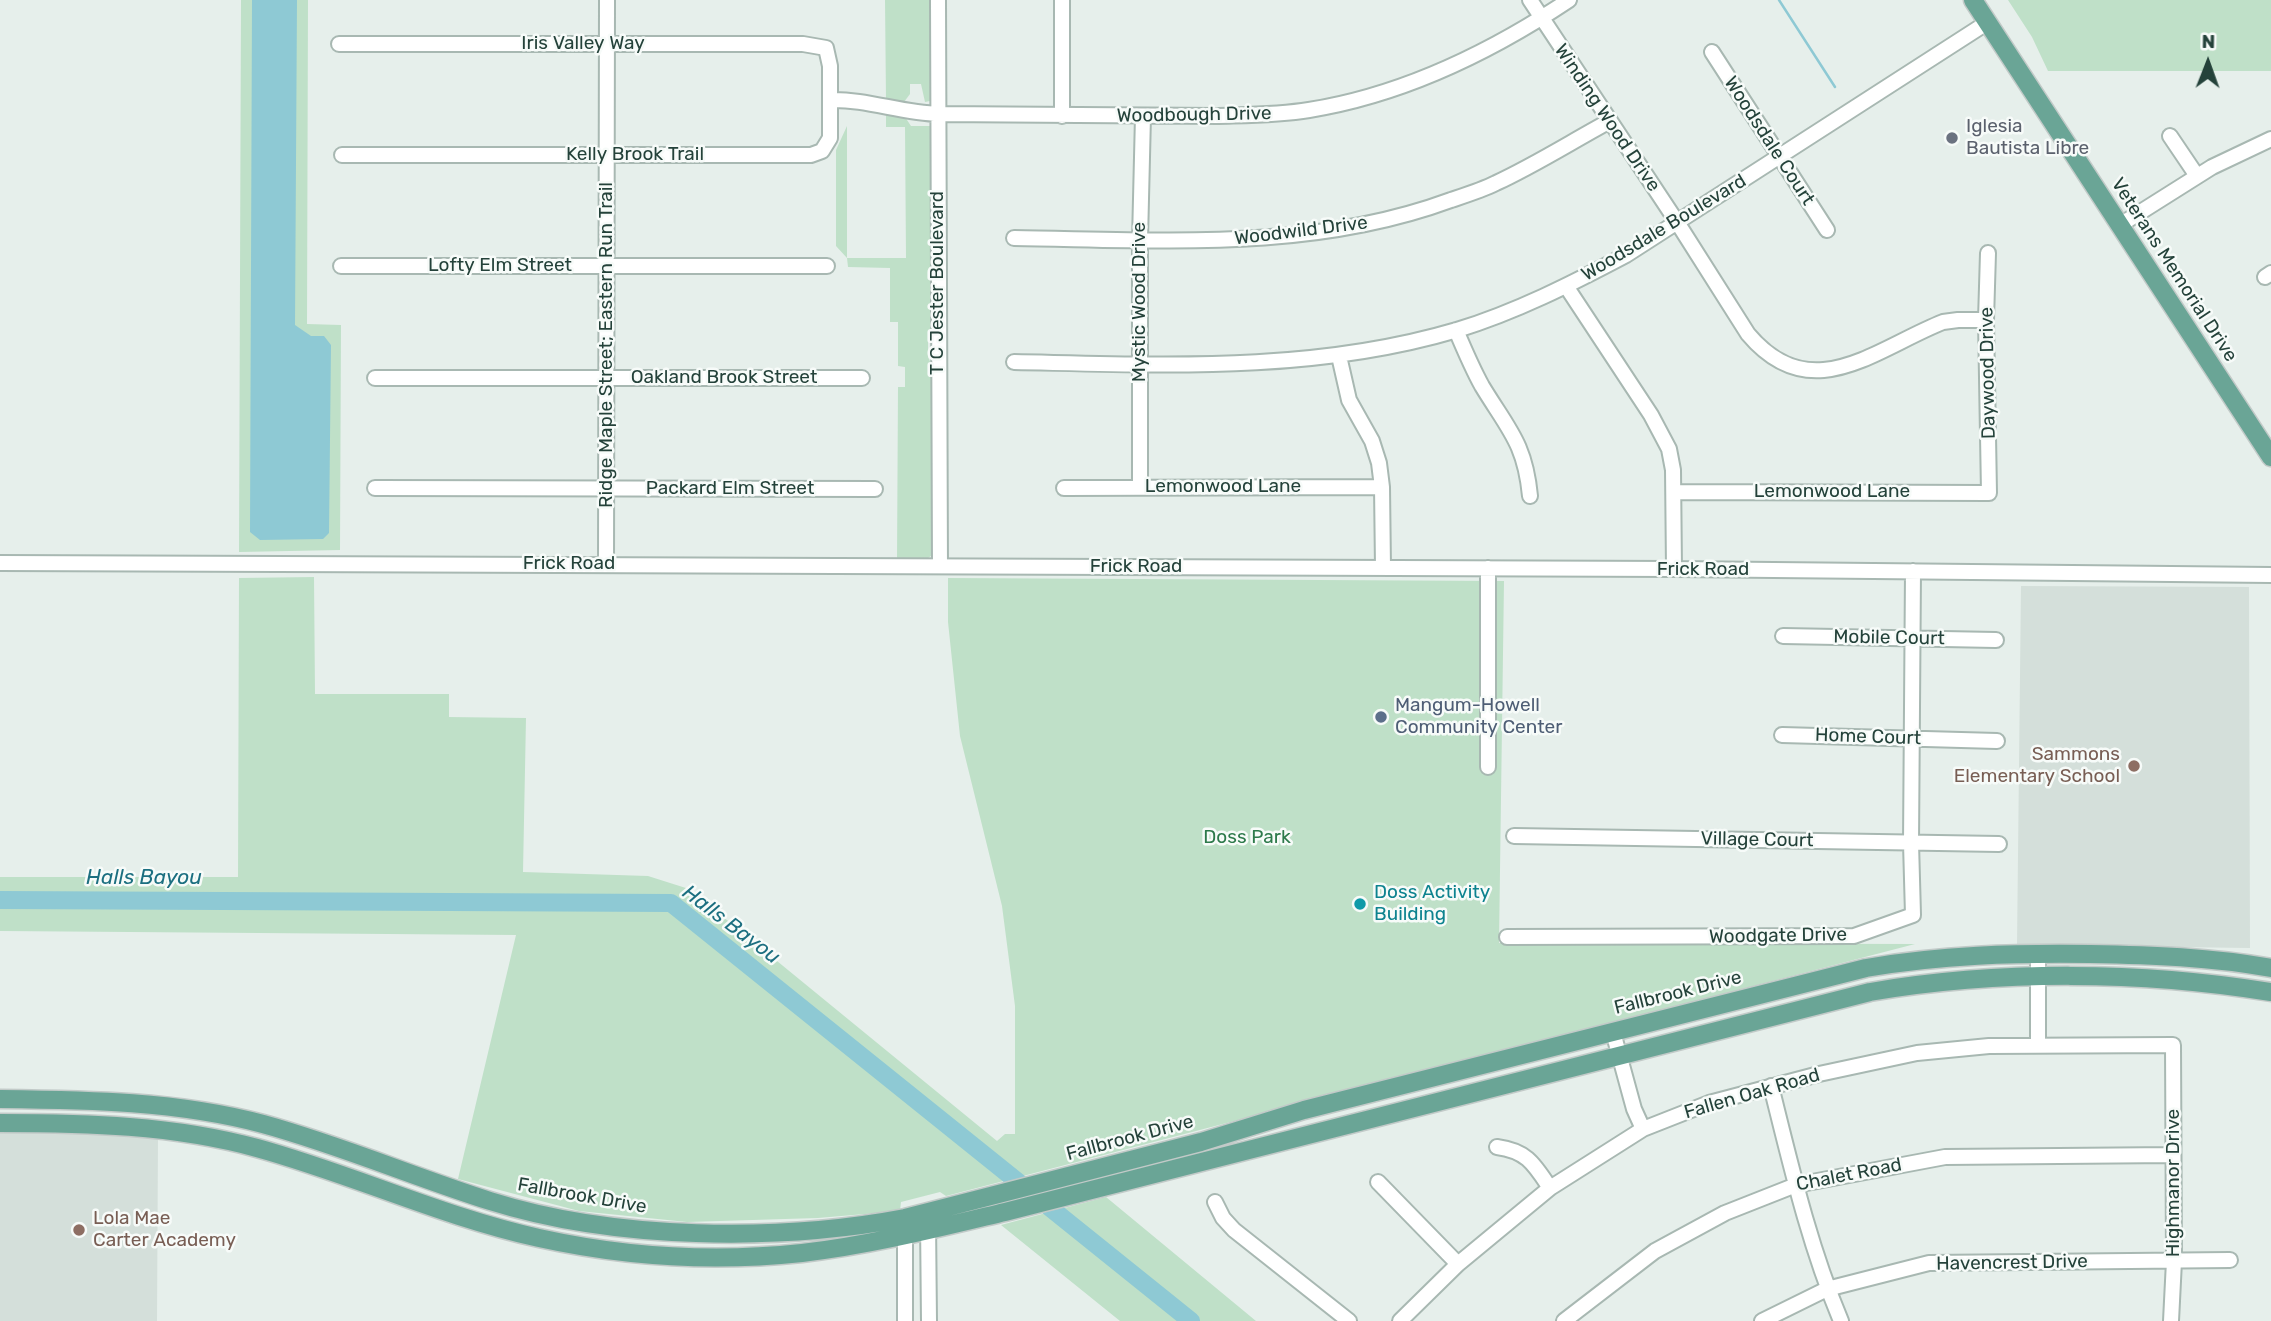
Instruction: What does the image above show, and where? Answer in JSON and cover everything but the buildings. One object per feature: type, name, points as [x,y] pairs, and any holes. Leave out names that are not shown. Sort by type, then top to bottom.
[{"type":"main road","name":"Veterans Memorial Drive","points":[[1973,0],[2271,457]]},
{"type":"main road","name":"Fallbrook Drive","points":[[929,1221],[995,1195],[1201,1142],[1304,1111],[1866,968],[1951,956],[2038,953],[2188,957],[2271,968]]},
{"type":"main road","name":"Fallbrook Drive","points":[[0,1123],[137,1127],[205,1136],[255,1147],[322,1168],[484,1225],[541,1238],[601,1249],[671,1255],[751,1256],[829,1249],[929,1221],[1004,1212],[1828,1002],[1903,987],[1965,980],[2038,977],[2186,981],[2271,992]]},
{"type":"main road","points":[[1822,979],[1828,1002]]},
{"type":"main road","points":[[1403,1085],[1409,1109]]},
{"type":"main road","name":"Fallbrook Drive","points":[[0,1099],[141,1103],[263,1124],[491,1201],[545,1215],[604,1225],[673,1231],[750,1232],[905,1227]]},
{"type":"main road","points":[[137,1127],[141,1103]]},
{"type":"main road","points":[[1201,1142],[1206,1161]]},
{"type":"street","name":"Ridge Maple Street; Eastern Run Trail","points":[[606,565],[607,0]]},
{"type":"street","name":"T C Jester Boulevard","points":[[938,0],[940,566]]},
{"type":"street","points":[[1062,0],[1062,116]]},
{"type":"street","name":"Winding Wood Drive","points":[[1530,0],[1748,334],[1760,349],[1773,359],[1791,367],[1829,369],[1849,366],[1943,322],[1986,320]]},
{"type":"street","name":"Woodbough Drive","points":[[830,100],[866,101],[916,113],[939,114],[1262,115],[1310,110],[1430,76],[1466,60],[1569,0]]},
{"type":"street","name":"Woodsdale Boulevard","points":[[1014,362],[1249,364],[1339,356],[1456,330],[1506,313],[1626,255],[1988,22]]},
{"type":"street","name":"Iris Valley Way","points":[[339,44],[803,44],[826,48]]},
{"type":"street","name":"Kelly Brook Trail","points":[[342,155],[811,155],[822,151],[830,138],[830,66],[826,48]]},
{"type":"street","name":"Woodsdale Court","points":[[1712,52],[1827,230]]},
{"type":"street","name":"Mystic Wood Drive","points":[[1140,488],[1143,116]]},
{"type":"street","name":"Woodwild Drive","points":[[1014,238],[1215,241],[1353,228],[1428,209],[1495,184],[1608,122]]},
{"type":"street","points":[[2170,136],[2197,176]]},
{"type":"street","points":[[2120,225],[2232,155],[2271,139]]},
{"type":"street","name":"Daywood Drive","points":[[1988,253],[1986,320],[1989,493]]},
{"type":"street","name":"Lofty Elm Street","points":[[341,266],[827,266]]},
{"type":"street","points":[[1566,286],[1661,431],[1669,449],[1674,470],[1674,569]]},
{"type":"street","points":[[1456,330],[1482,385],[1521,450],[1527,469],[1530,496]]},
{"type":"street","points":[[1339,356],[1349,400],[1372,441],[1380,463],[1382,568]]},
{"type":"street","name":"Oakland Brook Street","points":[[375,378],[862,378]]},
{"type":"street","name":"Lemonwood Lane","points":[[1064,488],[1382,487]]},
{"type":"street","name":"Packard Elm Street","points":[[375,488],[875,489]]},
{"type":"street","name":"Lemonwood Lane","points":[[1674,492],[1989,493]]},
{"type":"street","name":"Frick Road","points":[[0,563],[1488,568],[2271,575]]},
{"type":"street","points":[[1488,568],[1488,767]]},
{"type":"street","name":"Woodgate Drive","points":[[1507,937],[1854,936],[1913,915],[1913,571]]},
{"type":"street","name":"Mobile Court","points":[[1783,636],[1996,640]]},
{"type":"street","name":"Home Court","points":[[1782,735],[1997,741]]},
{"type":"street","name":"Village Court","points":[[1514,836],[1999,844]]},
{"type":"street","points":[[2038,953],[2038,1045]]},
{"type":"street","points":[[1613,1032],[1634,1109],[1643,1129]]},
{"type":"street","name":"Fallen Oak Road","points":[[1400,1321],[1458,1264],[1550,1188],[1643,1129],[1709,1103],[1875,1061],[1917,1054],[1989,1046],[2173,1045]]},
{"type":"street","name":"Highmanor Drive","points":[[2171,1321],[2174,1261],[2173,1045]]},
{"type":"street","points":[[1771,1086],[1809,1236],[1841,1321]]},
{"type":"street","points":[[1497,1147],[1518,1152],[1528,1158],[1550,1188]]},
{"type":"street","name":"Chalet Road","points":[[1564,1321],[1655,1251],[1725,1213],[1796,1185],[1945,1157],[2173,1155]]},
{"type":"street","points":[[1378,1182],[1458,1264]]},
{"type":"street","points":[[1216,1202],[1223,1218],[1234,1230],[1349,1321]]},
{"type":"street","points":[[929,1221],[929,1321]]},
{"type":"street","points":[[905,1227],[905,1321]]},
{"type":"street","name":"Havencrest Drive","points":[[1762,1321],[1827,1289],[1929,1263],[2230,1261]]},
{"type":"shaded area","name":"Sammons Elementary School","points":[[2021,586],[2249,587],[2250,948],[2017,945]]},
{"type":"shaded area","name":"Lola Mae Carter Academy","points":[[0,1133],[74,1133],[158,1138],[157,1321],[0,1321]]},
{"type":"green space","points":[[241,0],[308,0],[307,324],[341,325],[340,550],[239,552]]},
{"type":"green space","points":[[885,0],[933,0],[934,87],[930,101],[925,102],[921,84],[910,84],[910,94],[904,102],[886,100]]},
{"type":"green space","points":[[2008,0],[2271,0],[2271,71],[2048,71],[2032,37]]},
{"type":"green space","points":[[886,112],[905,117],[911,126],[930,126],[934,138],[935,319],[931,337],[928,338],[928,357],[935,373],[935,551],[924,560],[897,561],[898,387],[905,387],[905,367],[898,366],[898,322],[890,322],[890,268],[848,267],[847,258],[906,258],[905,127],[886,127]]},
{"type":"green space","points":[[847,126],[847,258],[836,246],[836,150]]},
{"type":"green space","name":"Doss Park","points":[[314,577],[315,694],[449,694],[449,717],[526,718],[523,872],[648,876],[689,889],[997,1141],[1005,1134],[1015,1134],[1015,1006],[1002,906],[960,736],[948,622],[948,578],[1504,581],[1499,943],[1915,944],[946,1196],[940,1192],[901,1202],[900,1211],[818,1218],[687,1222],[579,1211],[458,1179],[516,935],[0,931],[0,877],[238,877],[239,578]]},
{"type":"green space","points":[[1106,1197],[1256,1321],[1120,1321],[1001,1225]]},
{"type":"water","points":[[252,0],[297,0],[295,325],[311,336],[324,336],[331,345],[329,533],[323,539],[260,540],[250,532]]},
{"type":"waterway","points":[[1779,0],[1835,87]]},
{"type":"waterway","name":"Halls Bayou","points":[[0,900],[671,903],[1191,1321]]},
{"type":"place","name":"Iglesia Bautista Libre","points":[[1952,138]]},
{"type":"place","name":"Mangum-Howell Community Center","points":[[1381,717]]},
{"type":"place","name":"Sammons Elementary School","points":[[2134,766]]},
{"type":"place","name":"Doss Activity Building","points":[[1360,904]]},
{"type":"place","name":"Lola Mae Carter Academy","points":[[79,1230]]}]
